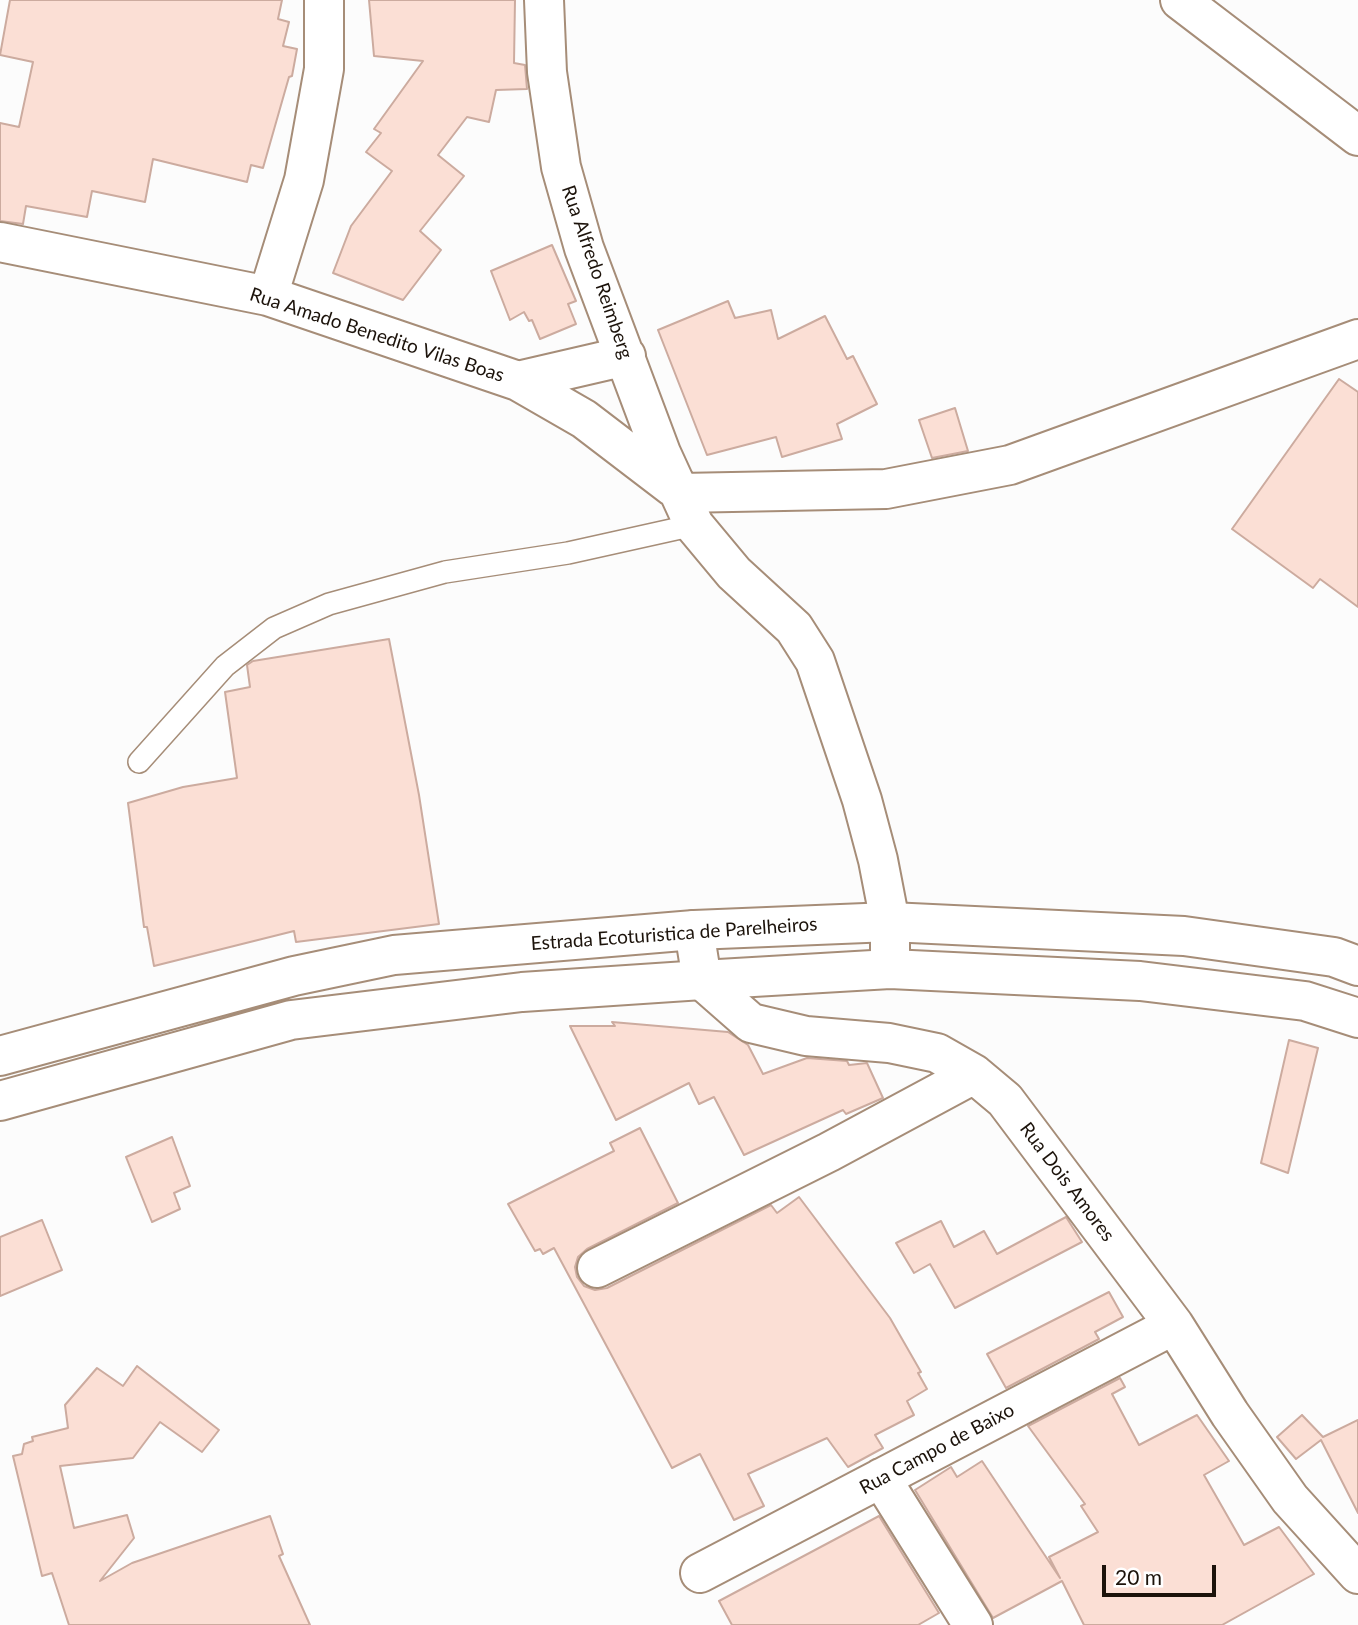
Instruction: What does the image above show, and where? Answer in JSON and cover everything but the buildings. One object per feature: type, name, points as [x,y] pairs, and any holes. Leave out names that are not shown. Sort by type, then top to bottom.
[{"type":"street","points":[[268,296],[304,180],[324,69],[324,0]]},
{"type":"street","name":"Rua Alfredo Reimberg","points":[[544,0],[547,72],[561,167],[584,247],[661,453],[687,509]]},
{"type":"street","points":[[1180,0],[1358,136]]},
{"type":"street","name":"Rua Amado Benedito Vilas Boas","points":[[0,242],[268,296],[518,381],[584,419],[687,509]]},
{"type":"street","points":[[687,509],[886,489],[1010,465],[1358,339]]},
{"type":"street","points":[[518,381],[626,356]]},
{"type":"street","points":[[687,509],[734,573],[794,628],[815,661],[862,800],[890,922],[890,969]]},
{"type":"street","name":"Estrada Ecoturistica de Parelheiros","points":[[0,1056],[294,976],[394,955],[694,930],[890,922],[1184,936],[1334,957],[1358,966]]},
{"type":"street","points":[[694,930],[702,980]]},
{"type":"street","points":[[0,1101],[291,1020],[522,992],[702,980],[890,969],[1140,981],[1305,1001],[1358,1018]]},
{"type":"street","name":"Rua Dois Amores","points":[[702,980],[751,1023],[806,1036],[889,1043],[927,1051],[974,1074],[1005,1100],[1174,1325],[1230,1413],[1290,1499],[1358,1574]]},
{"type":"street","points":[[597,1268],[829,1152],[974,1074]]},
{"type":"street","name":"Rua Campo de Baixo","points":[[700,1573],[1174,1325]]},
{"type":"street","points":[[881,1478],[973,1625]]},
{"type":"lane","points":[[139,762],[225,666],[274,628],[329,604],[445,572],[568,553],[687,509]]}]
